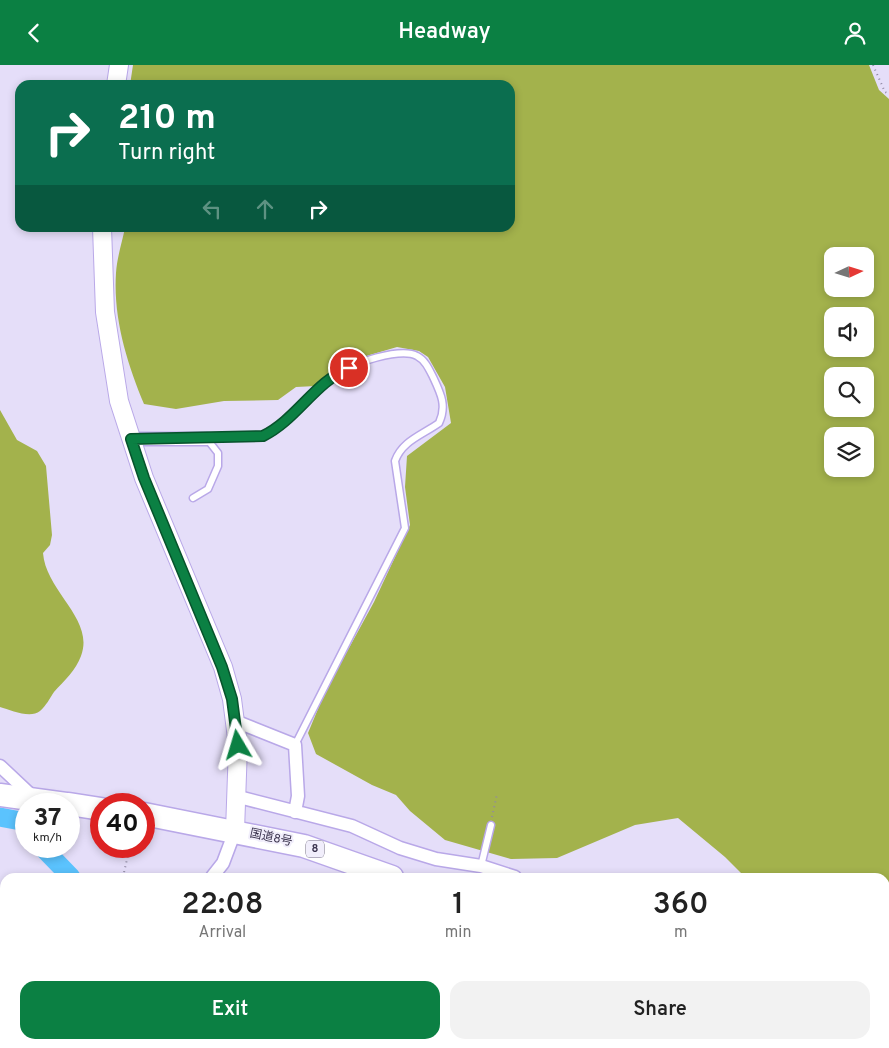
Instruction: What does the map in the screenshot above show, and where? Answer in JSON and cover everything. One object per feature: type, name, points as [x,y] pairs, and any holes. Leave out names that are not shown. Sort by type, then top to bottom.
[{"type":"highway","points":[[0,795],[15,797]]},
{"type":"highway","name":"国道8号","points":[[155,816],[322,850],[382,873]]},
{"type":"highway","name":"国道8号","points":[[234,831],[252,844],[357,873]]},
{"type":"street","points":[[117,80],[119,65]]},
{"type":"street","points":[[102,232],[101,263],[108,343],[119,401],[144,478],[222,667],[232,699],[238,745],[234,831],[223,863],[215,873]]},
{"type":"street","points":[[131,439],[208,439]]},
{"type":"street","points":[[235,721],[295,745],[298,796],[296,812]]},
{"type":"street","points":[[0,766],[29,793]]},
{"type":"street","points":[[235,796],[352,826],[400,848],[427,857],[482,866],[503,873]]},
{"type":"lane","points":[[208,439],[263,436],[275,430],[340,372],[359,363],[400,353],[419,357],[426,364],[443,399],[444,407],[439,423],[404,445],[398,452],[395,461],[405,528],[295,745]]},
{"type":"lane","points":[[193,498],[208,489],[218,466],[218,453],[208,439]]},
{"type":"lane","points":[[482,866],[491,825]]},
{"type":"path","points":[[873,65],[885,92],[889,95]]},
{"type":"path","points":[[491,825],[498,795]]},
{"type":"path","points":[[124,873],[127,858]]},
{"type":"green space","points":[[133,65],[869,65],[879,90],[889,99],[889,873],[741,873],[725,857],[678,818],[635,825],[557,858],[511,859],[445,840],[410,811],[396,795],[372,785],[316,754],[308,733],[325,692],[374,602],[410,525],[405,487],[407,456],[451,423],[445,387],[428,357],[419,351],[397,347],[356,359],[337,368],[316,386],[296,387],[278,400],[224,401],[176,409],[144,404],[122,340],[117,307],[117,267],[124,232],[515,232],[515,80],[131,80]]},
{"type":"green space","points":[[0,410],[17,440],[37,451],[46,466],[52,535],[50,545],[43,553],[46,567],[52,580],[76,617],[84,643],[81,656],[73,671],[42,709],[31,714],[0,707]]},
{"type":"waterway","points":[[0,817],[15,820]]},
{"type":"waterway","points":[[53,858],[67,873]]},
{"type":"route","points":[[238,745],[232,699],[222,667],[144,478],[131,439],[226,439],[263,436],[275,430],[297,412],[328,381],[349,368]]}]
